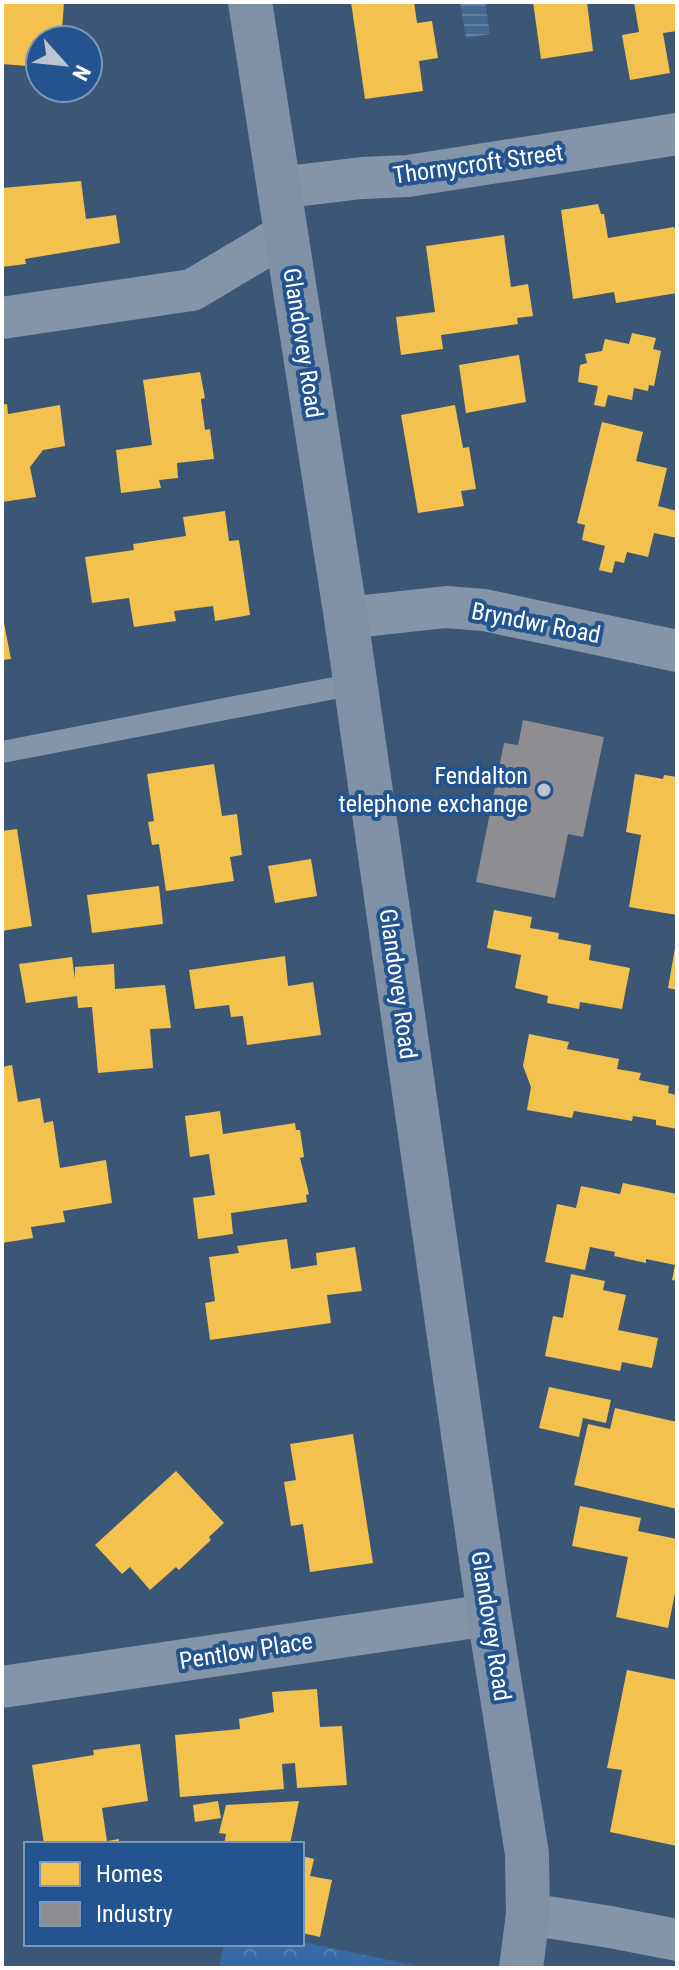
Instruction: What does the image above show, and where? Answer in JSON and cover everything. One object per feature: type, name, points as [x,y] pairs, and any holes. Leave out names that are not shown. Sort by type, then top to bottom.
[{"type":"street","name":"Glandovey Road","points":[[250,2],[346,618],[489,1615],[527,1854],[528,1914],[521,1968]]},
{"type":"street","name":"Thornycroft Street","points":[[278,188],[408,176],[677,134]]},
{"type":"street","points":[[2,318],[192,290],[286,234]]},
{"type":"street","name":"Bryndwr Road","points":[[346,618],[446,607],[484,610],[677,651]]},
{"type":"street","name":"Pentlow Place","points":[[2,1687],[489,1615]]},
{"type":"street","points":[[528,1914],[677,1940]]},
{"type":"lane","points":[[2,752],[355,684]]},
{"type":"green space","points":[[304,1942],[427,1968],[219,1968],[224,1946],[304,1946]]},
{"type":"shaded area","points":[[460,2],[485,2],[490,34],[466,38]]},
{"type":"building: Homes","points":[[2,2],[64,2],[62,24],[24,24],[24,66],[2,64]]},
{"type":"building: Homes","points":[[351,2],[414,2],[417,23],[432,21],[438,58],[419,61],[423,91],[365,99]]},
{"type":"building: Homes","points":[[533,2],[587,2],[593,51],[541,59]]},
{"type":"building: Homes","points":[[634,2],[677,2],[677,31],[663,33],[670,73],[630,80],[622,35],[639,32]]},
{"type":"building: Homes","points":[[81,181],[86,219],[116,215],[120,243],[25,259],[26,264],[2,267],[2,188]]},
{"type":"building: Homes","points":[[598,204],[601,214],[604,214],[608,238],[674,227],[677,234],[677,293],[616,303],[614,292],[573,299],[561,210]]},
{"type":"building: Homes","points":[[504,235],[511,287],[528,284],[533,316],[517,318],[518,324],[441,335],[443,349],[401,355],[396,317],[435,312],[426,246]]},
{"type":"building: Homes","points":[[632,333],[656,338],[653,349],[661,351],[654,386],[649,385],[648,391],[634,388],[632,400],[608,395],[605,407],[594,405],[598,386],[578,382],[580,365],[587,363],[585,354],[602,351],[605,339],[629,344]]},
{"type":"building: Homes","points":[[519,355],[526,402],[466,413],[459,365]]},
{"type":"building: Homes","points":[[200,372],[205,398],[201,399],[205,430],[210,429],[214,459],[177,463],[178,478],[159,480],[161,488],[121,493],[116,450],[152,445],[143,380]]},
{"type":"building: Homes","points":[[7,404],[8,414],[60,405],[65,446],[43,450],[30,467],[36,497],[2,502],[2,405]]},
{"type":"building: Homes","points":[[455,405],[463,448],[469,447],[476,489],[461,491],[464,506],[418,513],[401,415]]},
{"type":"building: Homes","points":[[602,422],[643,432],[636,461],[667,468],[658,506],[677,511],[677,538],[654,533],[648,557],[627,552],[624,563],[615,561],[612,573],[599,570],[605,546],[582,540],[585,525],[577,523]]},
{"type":"building: Homes","points":[[225,511],[229,541],[239,540],[250,615],[215,621],[213,606],[174,611],[176,621],[134,627],[129,598],[92,603],[85,557],[134,550],[133,544],[186,536],[183,517]]},
{"type":"building: Homes","points":[[2,613],[11,659],[2,660]]},
{"type":"building: Homes","points":[[214,764],[222,816],[237,814],[242,855],[230,857],[234,881],[166,891],[159,844],[152,845],[148,822],[154,821],[147,774]]},
{"type":"building: Homes","points":[[635,774],[663,779],[664,775],[677,777],[677,915],[629,907],[641,835],[626,832]]},
{"type":"building: Homes","points":[[17,829],[32,926],[2,931],[2,831]]},
{"type":"building: Homes","points":[[311,859],[317,896],[275,903],[268,866]]},
{"type":"building: Homes","points":[[159,886],[163,924],[92,933],[87,895]]},
{"type":"building: Homes","points":[[494,910],[532,917],[530,928],[559,933],[558,939],[591,945],[589,960],[630,968],[622,1009],[580,1002],[579,1009],[547,1003],[548,996],[515,988],[521,955],[487,948]]},
{"type":"building: Homes","points":[[677,948],[677,990],[668,988]]},
{"type":"building: Homes","points":[[285,956],[288,986],[313,982],[321,1035],[247,1045],[243,1016],[231,1017],[229,1005],[195,1009],[189,970]]},
{"type":"building: Homes","points":[[72,957],[75,979],[75,967],[114,964],[115,989],[165,985],[171,1028],[150,1029],[153,1068],[98,1073],[92,1007],[78,1008],[77,996],[26,1003],[19,964]]},
{"type":"building: Homes","points":[[529,1034],[569,1042],[567,1049],[619,1059],[617,1069],[641,1073],[639,1080],[669,1086],[668,1093],[677,1095],[677,1129],[656,1125],[656,1120],[633,1116],[632,1121],[574,1111],[572,1118],[527,1110],[531,1087],[523,1066]]},
{"type":"building: Homes","points":[[12,1065],[18,1102],[40,1098],[44,1123],[53,1121],[60,1168],[106,1160],[112,1203],[63,1211],[65,1222],[31,1227],[33,1238],[2,1243],[2,1067]]},
{"type":"building: Homes","points":[[220,1111],[223,1134],[295,1123],[296,1130],[300,1130],[304,1157],[300,1158],[309,1194],[306,1195],[307,1202],[231,1213],[233,1234],[198,1239],[193,1198],[215,1195],[209,1154],[190,1157],[185,1116]]},
{"type":"building: Homes","points":[[623,1183],[677,1194],[677,1281],[672,1280],[675,1265],[646,1259],[646,1263],[590,1247],[585,1270],[545,1262],[557,1204],[576,1208],[581,1186],[620,1194]]},
{"type":"building: Homes","points":[[287,1239],[291,1269],[317,1265],[316,1253],[355,1247],[362,1291],[327,1295],[331,1323],[210,1340],[205,1303],[215,1301],[209,1257],[239,1253],[237,1246]]},
{"type":"building: Homes","points":[[571,1274],[605,1281],[603,1290],[626,1295],[618,1330],[658,1338],[652,1368],[622,1362],[620,1371],[545,1356],[553,1316],[563,1318]]},
{"type":"building: Homes","points":[[549,1387],[611,1400],[606,1423],[583,1418],[579,1437],[539,1428]]},
{"type":"building: Homes","points":[[615,1408],[677,1422],[677,1509],[574,1485],[588,1424],[610,1429]]},
{"type":"building: Homes","points":[[353,1434],[373,1563],[310,1572],[303,1524],[291,1526],[284,1482],[296,1480],[290,1444]]},
{"type":"building: Homes","points":[[176,1471],[224,1523],[179,1570],[176,1567],[150,1590],[130,1567],[122,1574],[95,1545]]},
{"type":"building: Homes","points":[[580,1506],[641,1518],[638,1531],[677,1539],[677,1583],[668,1628],[616,1617],[628,1557],[572,1546]]},
{"type":"building: Homes","points":[[627,1670],[677,1680],[677,1846],[610,1832],[622,1770],[607,1768]]},
{"type":"building: Homes","points":[[317,1689],[320,1727],[342,1726],[347,1785],[297,1788],[295,1763],[282,1764],[284,1789],[180,1797],[175,1735],[240,1729],[239,1719],[274,1712],[272,1692]]},
{"type":"building: Homes","points":[[140,1744],[148,1801],[102,1808],[107,1841],[119,1839],[119,1842],[44,1842],[32,1765],[94,1755],[93,1750]]},
{"type":"building: Homes","points":[[218,1801],[221,1818],[195,1822],[193,1805]]},
{"type":"building: Homes","points":[[299,1801],[290,1842],[224,1842],[226,1834],[219,1833],[226,1805]]},
{"type":"building: Homes","points":[[304,1856],[314,1859],[310,1876],[332,1880],[320,1937],[304,1933]]},
{"type":"building: Industry","name":"Fendalton telephone exchange","points":[[523,720],[604,737],[583,837],[568,834],[555,898],[476,882],[504,743],[518,745]]},
{"type":"place","name":"Fendalton telephone exchange","points":[[544,790]]}]
